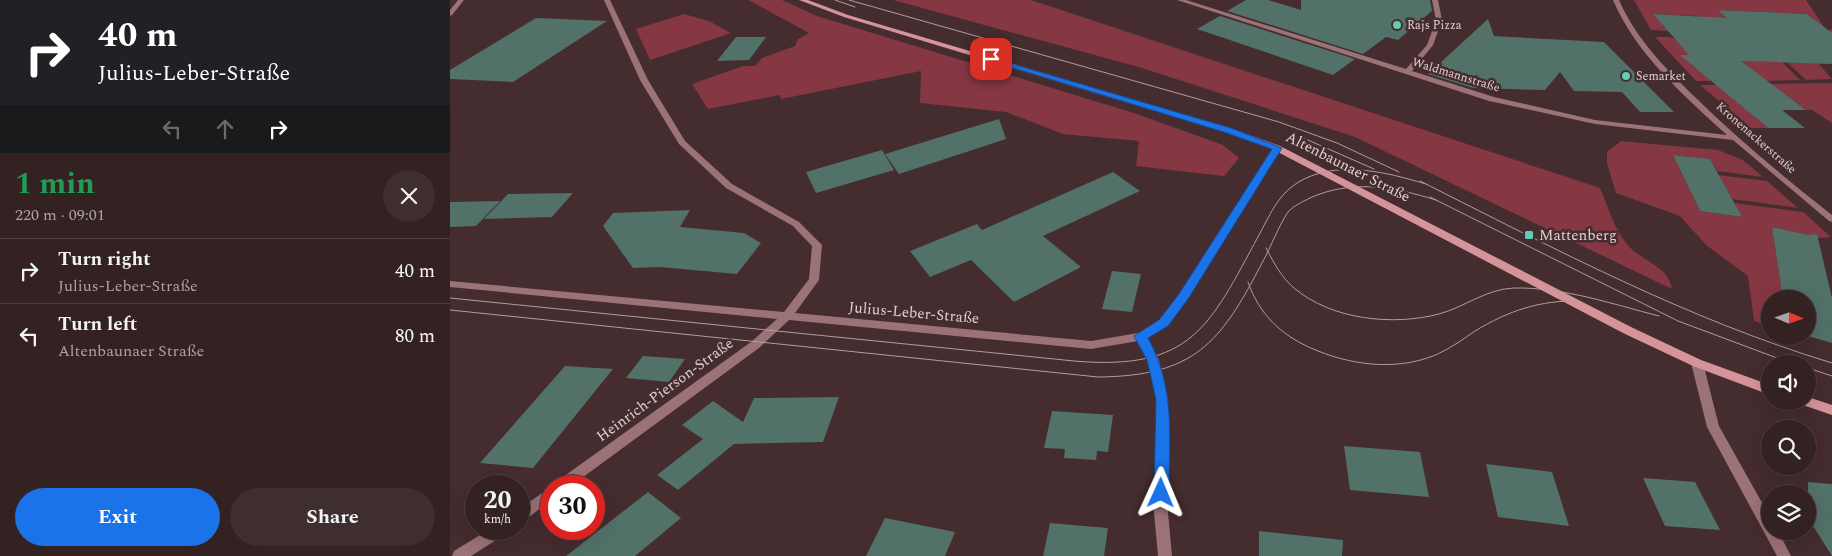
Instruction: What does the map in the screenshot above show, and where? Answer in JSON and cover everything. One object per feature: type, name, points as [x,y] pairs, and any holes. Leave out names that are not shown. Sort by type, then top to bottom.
[{"type":"main road","name":"Altenbaunaer Straße","points":[[802,0],[846,16],[1228,130],[1277,148],[1627,330],[1697,363],[1761,387]]},
{"type":"main road","points":[[1816,405],[1832,410]]},
{"type":"street","points":[[450,14],[461,0]]},
{"type":"street","name":"Heinrich-Pierson-Straße","points":[[576,475],[755,345],[787,316],[814,280],[817,245],[796,224],[729,186],[682,142],[644,80],[608,0]]},
{"type":"street","name":"Waldmannstraße","points":[[1180,0],[1195,2],[1492,99],[1595,122],[1733,138]]},
{"type":"street","points":[[1408,71],[1430,45],[1439,20],[1435,0]]},
{"type":"street","name":"Kronenackerstraße","points":[[1616,0],[1634,32],[1653,58],[1733,138],[1832,218]]},
{"type":"street","name":"Julius-Leber-Straße","points":[[450,284],[1091,345],[1140,336],[1163,323],[1184,296],[1277,148]]},
{"type":"street","points":[[1140,336],[1153,360],[1162,399],[1161,512],[1165,556]]},
{"type":"street","points":[[1697,363],[1713,427],[1761,515]]},
{"type":"street","points":[[459,556],[484,540]]},
{"type":"street","points":[[1775,540],[1784,556]]},
{"type":"shaded area","points":[[748,0],[782,0],[817,16],[1134,113],[1223,145],[1239,158],[1224,176],[1136,166],[1139,141],[1063,134],[1006,112],[920,103],[921,71],[781,99],[780,95],[708,109],[692,84],[743,66],[755,66],[762,58],[795,46],[798,39],[809,33]]},
{"type":"shaded area","points":[[893,0],[1031,0],[1600,188],[1614,223],[1628,246],[1663,271],[1672,289],[1355,137],[1142,68]]},
{"type":"shaded area","points":[[1634,0],[1806,0],[1824,27],[1807,14],[1719,10],[1732,22],[1710,28],[1698,16],[1654,14],[1664,27],[1678,27],[1682,32],[1651,30]]},
{"type":"shaded area","points":[[684,14],[709,21],[731,33],[650,60],[636,29]]},
{"type":"shaded area","points":[[1832,29],[1832,53],[1748,48],[1764,62],[1782,62],[1800,80],[1759,81],[1732,57],[1682,55],[1696,69],[1720,70],[1732,81],[1696,81],[1655,37],[1669,37],[1686,43],[1826,32]]},
{"type":"shaded area","points":[[1788,63],[1818,63],[1832,79],[1806,80]]},
{"type":"shaded area","points":[[1832,83],[1832,123],[1812,110],[1806,110],[1782,92],[1726,92],[1768,128],[1751,128],[1700,85]]},
{"type":"shaded area","points":[[1621,141],[1718,150],[1743,160],[1763,177],[1717,171],[1710,159],[1673,155],[1700,211],[1741,217],[1734,203],[1803,212],[1831,237],[1819,238],[1772,227],[1782,290],[1761,290],[1761,323],[1754,321],[1748,276],[1706,245],[1680,216],[1616,193],[1607,163],[1607,152]]},
{"type":"shaded area","points":[[1718,175],[1767,181],[1798,208],[1732,199]]},
{"type":"building","points":[[1246,0],[1268,0],[1301,10],[1301,0],[1430,0],[1432,11],[1398,40],[1386,37],[1363,54],[1227,11]]},
{"type":"building","points":[[1718,10],[1807,14],[1832,33],[1832,64],[1741,61],[1806,110],[1782,110],[1805,128],[1768,128],[1680,55],[1689,55],[1653,14],[1727,18]]},
{"type":"building","points":[[1220,16],[1355,59],[1333,75],[1197,29]]},
{"type":"building","points":[[536,18],[607,21],[513,82],[450,79],[450,70]]},
{"type":"building","points":[[1488,19],[1494,36],[1604,42],[1674,112],[1640,112],[1622,92],[1574,91],[1560,72],[1545,90],[1473,88],[1428,74]]},
{"type":"building","points":[[736,37],[766,37],[749,60],[717,61]]},
{"type":"building","points":[[999,119],[1006,139],[899,174],[885,154]]},
{"type":"building","points":[[882,150],[894,170],[816,193],[806,172]]},
{"type":"building","points":[[1673,155],[1710,159],[1742,217],[1700,211]]},
{"type":"building","points":[[1113,172],[1140,191],[1043,236],[1081,267],[1014,302],[971,260],[930,277],[910,251],[977,224],[982,230]]},
{"type":"building","points":[[573,193],[552,217],[484,219],[508,194]]},
{"type":"building","points":[[500,201],[476,226],[450,227],[450,202]]},
{"type":"building","points":[[690,210],[680,227],[744,233],[761,243],[737,274],[660,267],[633,268],[603,226],[613,213]]},
{"type":"building","points":[[1772,227],[1808,235],[1817,234],[1832,298],[1832,343],[1816,338],[1816,290],[1782,290]]},
{"type":"building","points":[[1112,271],[1141,274],[1132,312],[1102,309]]},
{"type":"building","points":[[643,356],[685,359],[669,382],[626,378]]},
{"type":"building","points":[[565,366],[613,369],[533,468],[480,463]]},
{"type":"building","points":[[839,397],[823,442],[734,444],[678,490],[657,475],[703,439],[682,425],[713,401],[743,422],[754,398]]},
{"type":"building","points":[[1052,411],[1113,415],[1108,452],[1097,451],[1096,460],[1064,458],[1065,449],[1044,448]]},
{"type":"building","points":[[1344,446],[1420,452],[1429,497],[1350,490]]},
{"type":"building","points":[[1486,464],[1552,472],[1569,526],[1498,517]]},
{"type":"building","points":[[1643,478],[1695,482],[1720,530],[1665,526]]},
{"type":"building","points":[[1808,482],[1832,484],[1832,556],[1816,531],[1816,485],[1808,485]]},
{"type":"building","points":[[648,492],[681,518],[635,556],[566,556],[586,540],[605,540],[605,526]]},
{"type":"building","points":[[885,518],[955,532],[945,556],[866,556]]},
{"type":"building","points":[[1050,523],[1108,528],[1104,556],[1043,556]]},
{"type":"building","points":[[1259,531],[1343,540],[1342,556],[1259,556]]},
{"type":"tram line","points":[[835,0],[855,7]]},
{"type":"tram line","points":[[849,0],[1279,122],[1337,143],[1399,172]]},
{"type":"tram line","points":[[1301,137],[1374,169]]},
{"type":"tram line","points":[[450,298],[1074,361],[1114,362],[1146,358],[1171,350],[1192,336],[1210,318],[1226,295],[1275,206],[1284,194],[1297,183],[1328,171],[1361,170],[1394,175],[1426,184]]},
{"type":"tram line","points":[[1420,181],[1426,184]]},
{"type":"tram line","points":[[1426,184],[1571,257],[1674,304],[1725,326],[1832,363]]},
{"type":"tram line","points":[[1268,251],[1288,212],[1310,198],[1326,192],[1342,188],[1373,187],[1436,200]]},
{"type":"tram line","points":[[1430,197],[1436,200]]},
{"type":"tram line","points":[[1436,200],[1678,321],[1769,355]]},
{"type":"tram line","points":[[1250,286],[1268,251]]},
{"type":"tram line","points":[[1268,251],[1289,284],[1309,299],[1326,307],[1364,318],[1402,320],[1421,318],[1449,311],[1494,292],[1514,288],[1532,288],[1569,293],[1659,316]]},
{"type":"tram line","points":[[1248,282],[1250,286]]},
{"type":"tram line","points":[[450,310],[1098,377],[1131,375],[1158,370],[1181,362],[1200,350],[1217,334],[1232,315],[1250,286]]},
{"type":"tram line","points":[[1250,286],[1258,304],[1272,322],[1300,343],[1341,359],[1387,365],[1418,361],[1433,356],[1455,345],[1487,324],[1512,312],[1551,302],[1579,301]]},
{"type":"tram line","points":[[1816,371],[1832,376]]},
{"type":"place","name":"Rajs Pizza","points":[[1397,25]]},
{"type":"place","name":"Semarket","points":[[1626,76]]},
{"type":"place","name":"Mattenberg","points":[[1529,235]]},
{"type":"route","points":[[991,59],[1228,130],[1277,148],[1184,296],[1163,323],[1140,336],[1153,360],[1162,399],[1161,493]]}]
